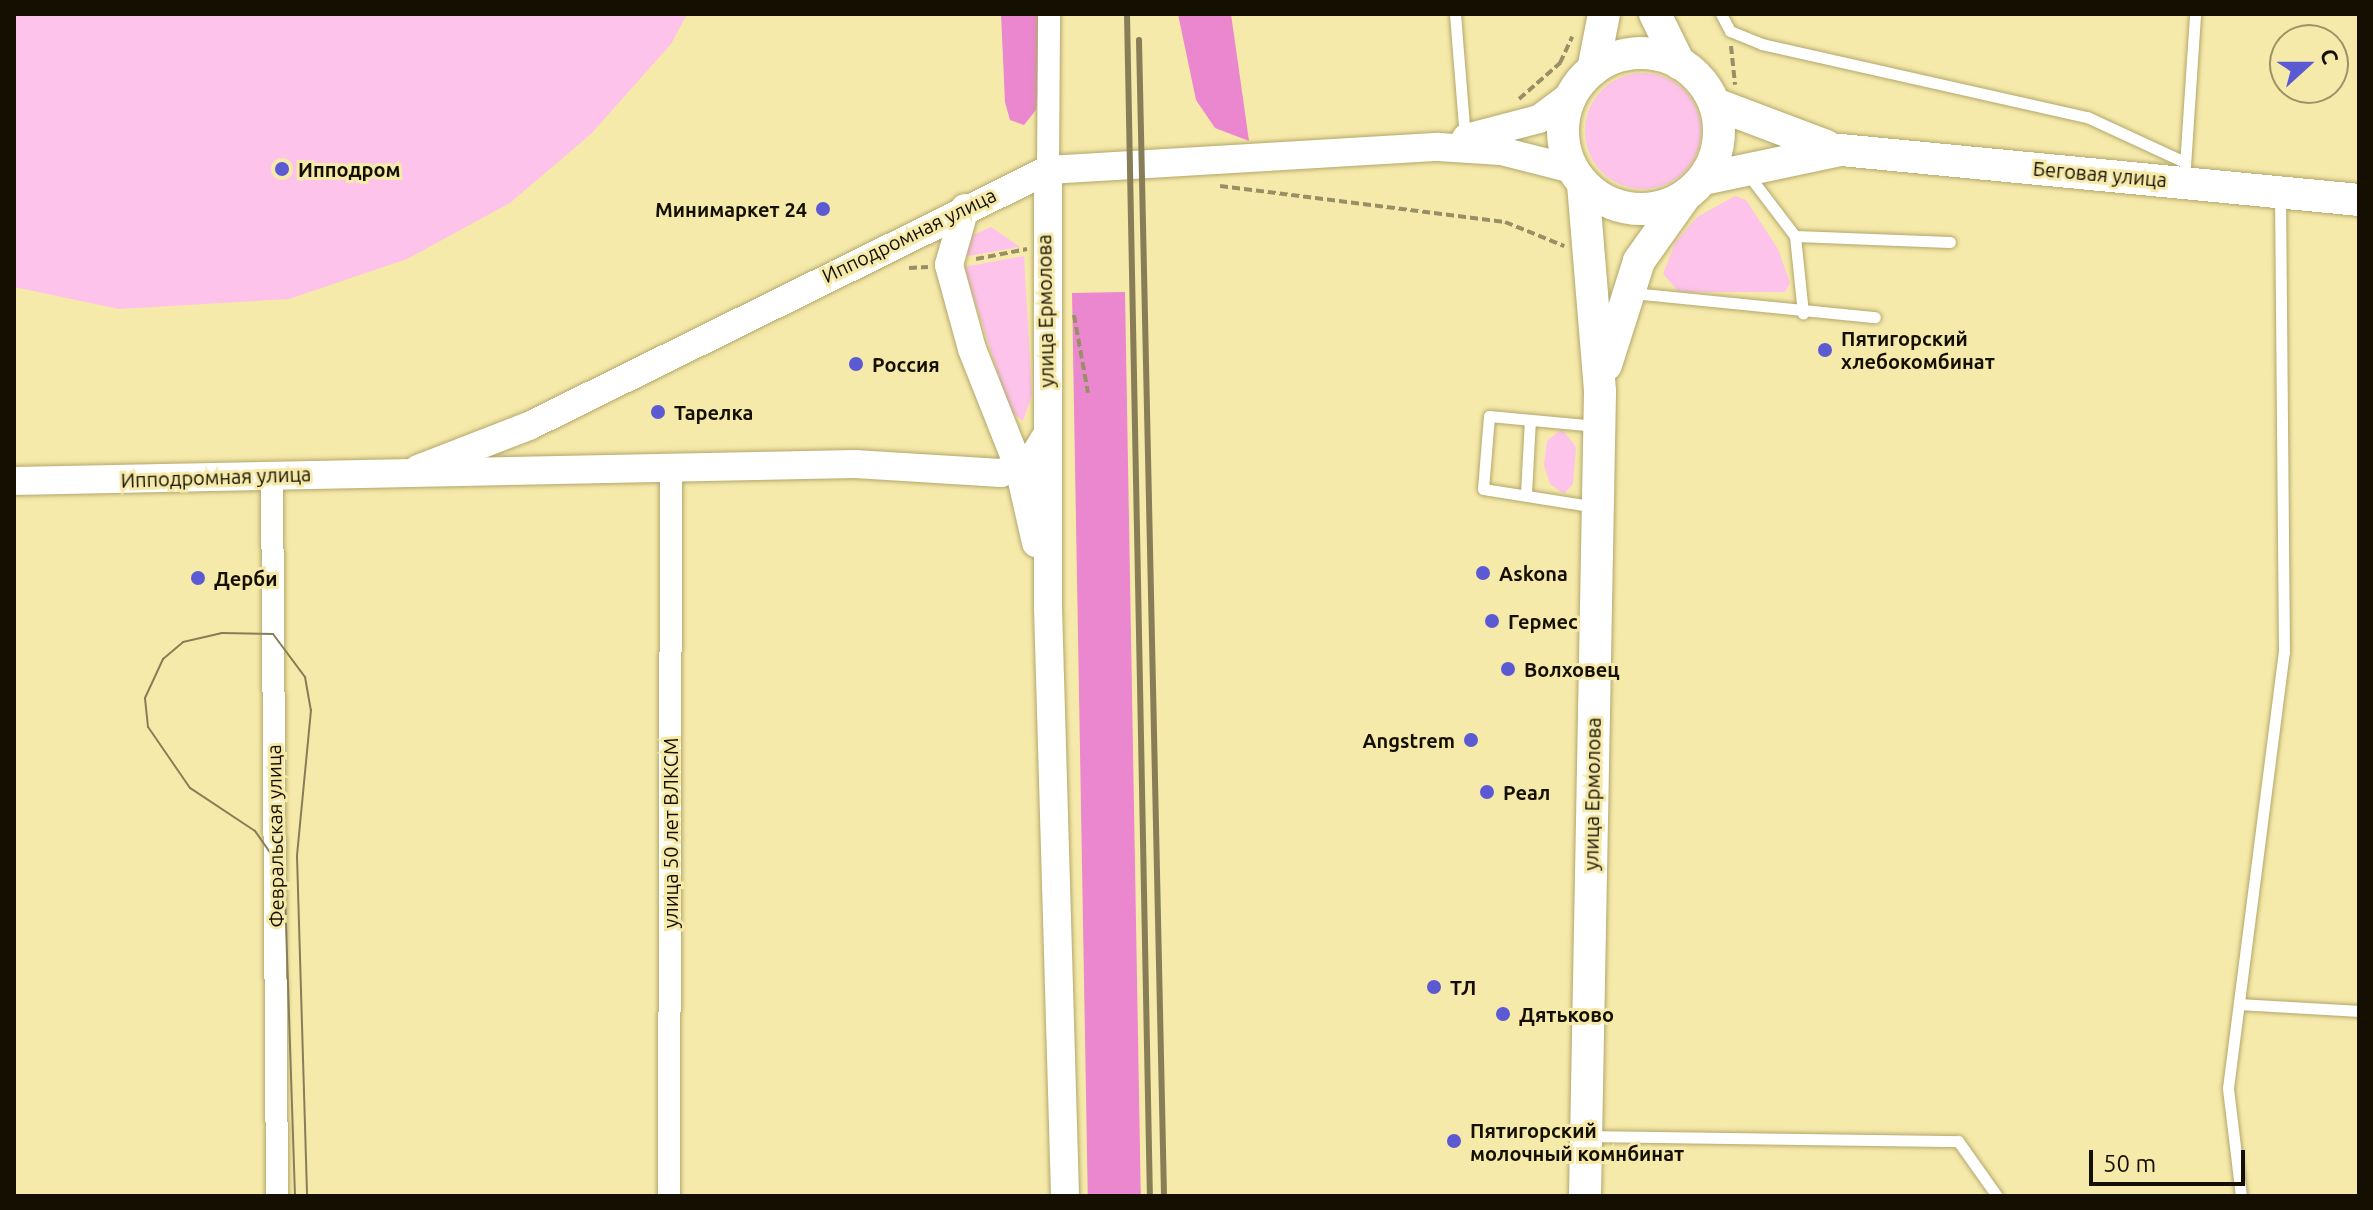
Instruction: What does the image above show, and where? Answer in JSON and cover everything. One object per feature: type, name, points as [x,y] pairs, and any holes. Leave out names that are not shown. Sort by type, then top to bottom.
[{"type":"main road","name":"улица Ермолова","points":[[1585,1196],[1600,392],[1589,256],[1578,176],[1564,136],[1604,14]]},
{"type":"main road","points":[[1655,14],[1679,63],[1715,104]]},
{"type":"main road","points":[[1583,81],[1635,53],[1679,63]]},
{"type":"main road","name":"улица Ермолова","points":[[1600,392],[1624,292],[1695,187],[1719,143],[1715,104]]},
{"type":"main road","name":"Беговая улица","points":[[1715,104],[1841,150]]},
{"type":"main road","name":"Беговая улица","points":[[1695,187],[1741,166],[1841,150],[2185,172],[2280,193],[2359,200]]},
{"type":"main road","points":[[1578,176],[1617,205],[1641,209],[1695,187]]},
{"type":"street","name":"улица Ермолова","points":[[1049,14],[1048,170],[1043,246],[1048,608],[1065,1196]]},
{"type":"street","name":"Ипподромная улица","points":[[418,469],[529,426],[965,208],[1048,170],[1452,143],[1539,119],[1583,81]]},
{"type":"street","name":"Ипподромная улица","points":[[1452,143],[1501,151],[1578,176]]},
{"type":"street","points":[[949,265],[965,208]]},
{"type":"street","name":"улица Ермолова","points":[[949,265],[972,349],[1019,468],[1048,608]]},
{"type":"street","points":[[1019,468],[1047,435]]},
{"type":"street","name":"Ипподромная улица","points":[[14,481],[272,476],[418,469],[671,471],[1019,468]]},
{"type":"street","name":"улица 50 лет ВЛКСМ","points":[[669,1196],[671,471]]},
{"type":"street","name":"Февральская улица","points":[[272,476],[277,1196]]},
{"type":"lane","points":[[1452,143],[1455,14]]},
{"type":"lane","points":[[1721,14],[1730,31],[1762,44],[2087,117],[2185,172],[2195,14]]},
{"type":"lane","points":[[1741,166],[1795,236],[1803,314]]},
{"type":"lane","points":[[2241,1196],[2228,1088],[2284,652],[2280,193]]},
{"type":"lane","points":[[1795,236],[1950,242]]},
{"type":"lane","points":[[1624,292],[1803,314],[1875,317]]},
{"type":"lane","points":[[1598,426],[1489,416],[1483,489],[1526,493],[1543,503],[1598,507]]},
{"type":"lane","points":[[1526,493],[1530,420]]},
{"type":"lane","points":[[2239,1004],[2359,1011]]},
{"type":"lane","points":[[1586,1136],[1958,1141],[1997,1196]]},
{"type":"path","points":[[1507,103],[1545,80],[1574,30]]},
{"type":"path","points":[[1214,186],[1505,222],[1589,256]]},
{"type":"path","points":[[909,268],[949,265],[1043,246]]},
{"type":"path","points":[[1071,303],[1088,393]]},
{"type":"shaded area","name":"Ипподpом","points":[[14,14],[687,14],[671,44],[591,134],[510,203],[407,259],[289,299],[119,309],[14,287]]},
{"type":"shaded area","points":[[1001,14],[1046,14],[1036,110],[1024,125],[1010,120],[1005,102]]},
{"type":"shaded area","points":[[1178,14],[1231,14],[1249,141],[1215,128],[1196,100]]},
{"type":"shaded area","points":[[1643,73],[1665,77],[1684,90],[1697,109],[1701,131],[1697,153],[1684,172],[1665,185],[1643,189],[1621,185],[1602,172],[1589,153],[1585,131],[1589,109],[1602,90],[1621,77]]},
{"type":"shaded area","points":[[1735,196],[1746,200],[1778,249],[1790,283],[1785,292],[1679,292],[1663,274],[1675,243],[1697,217]]},
{"type":"shaded area","points":[[991,227],[1020,247],[963,257],[971,236]]},
{"type":"shaded area","points":[[1024,256],[1032,395],[1023,421],[1010,411],[964,267]]},
{"type":"shaded area","points":[[1125,292],[1141,1196],[1088,1196],[1072,293]]},
{"type":"shaded area","points":[[1562,429],[1576,447],[1573,484],[1564,494],[1550,484],[1544,465],[1547,441]]},
{"type":"tram line","points":[[295,1196],[285,893],[276,861],[255,831],[190,788],[148,727],[145,698],[163,659],[183,642],[222,633],[273,634],[305,677],[311,710],[297,856],[307,1196]]},
{"type":"railway","points":[[1127,14],[1150,1196]]},
{"type":"railway","points":[[1139,40],[1164,1196]]},
{"type":"place","name":"Ипподpом","points":[[282,169]]},
{"type":"place","name":"Минимаркет 24","points":[[823,209]]},
{"type":"place","name":"Пятигорский хлебокомбинат","points":[[1825,350]]},
{"type":"place","name":"Россия","points":[[856,364]]},
{"type":"place","name":"Тарелка","points":[[658,412]]},
{"type":"place","name":"Askona","points":[[1483,573]]},
{"type":"place","name":"Дерби","points":[[198,578]]},
{"type":"place","name":"Гермес","points":[[1492,621]]},
{"type":"place","name":"Волховец","points":[[1508,669]]},
{"type":"place","name":"Angstrem","points":[[1471,740]]},
{"type":"place","name":"Реал","points":[[1487,792]]},
{"type":"place","name":"ТЛ","points":[[1434,987]]},
{"type":"place","name":"Дятьково","points":[[1503,1014]]},
{"type":"place","name":"Пятигорский молочный комнбинат","points":[[1454,1141]]}]
